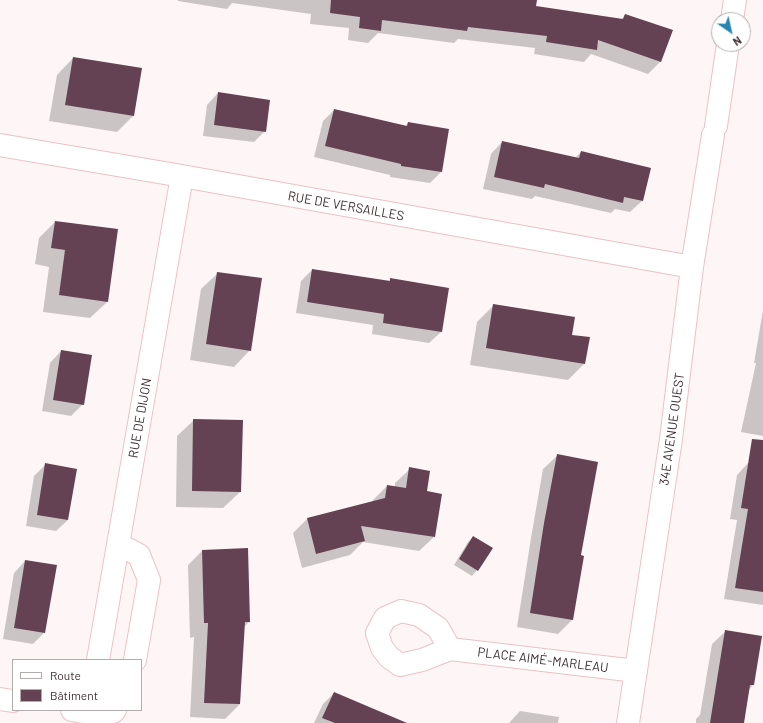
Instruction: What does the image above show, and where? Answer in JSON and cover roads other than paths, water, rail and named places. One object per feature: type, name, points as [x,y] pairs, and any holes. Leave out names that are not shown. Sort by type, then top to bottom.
[{"type":"street","points":[[733,12],[735,0]]},
{"type":"street","name":"34E AVENUE OUEST","points":[[628,723],[671,439],[692,267],[727,52]]},
{"type":"street","name":"RUE DE VERSAILLES","points":[[0,145],[692,267]]},
{"type":"street","name":"RUE DE DIJON","points":[[98,659],[182,176]]},
{"type":"street","points":[[118,544],[139,555],[149,580],[135,659]]},
{"type":"street","name":"PLACE AIMÉ-MARLEAU","points":[[450,649],[636,671]]},
{"type":"street","points":[[0,699],[12,701]]},
{"type":"street","points":[[84,711],[114,711]]}]
